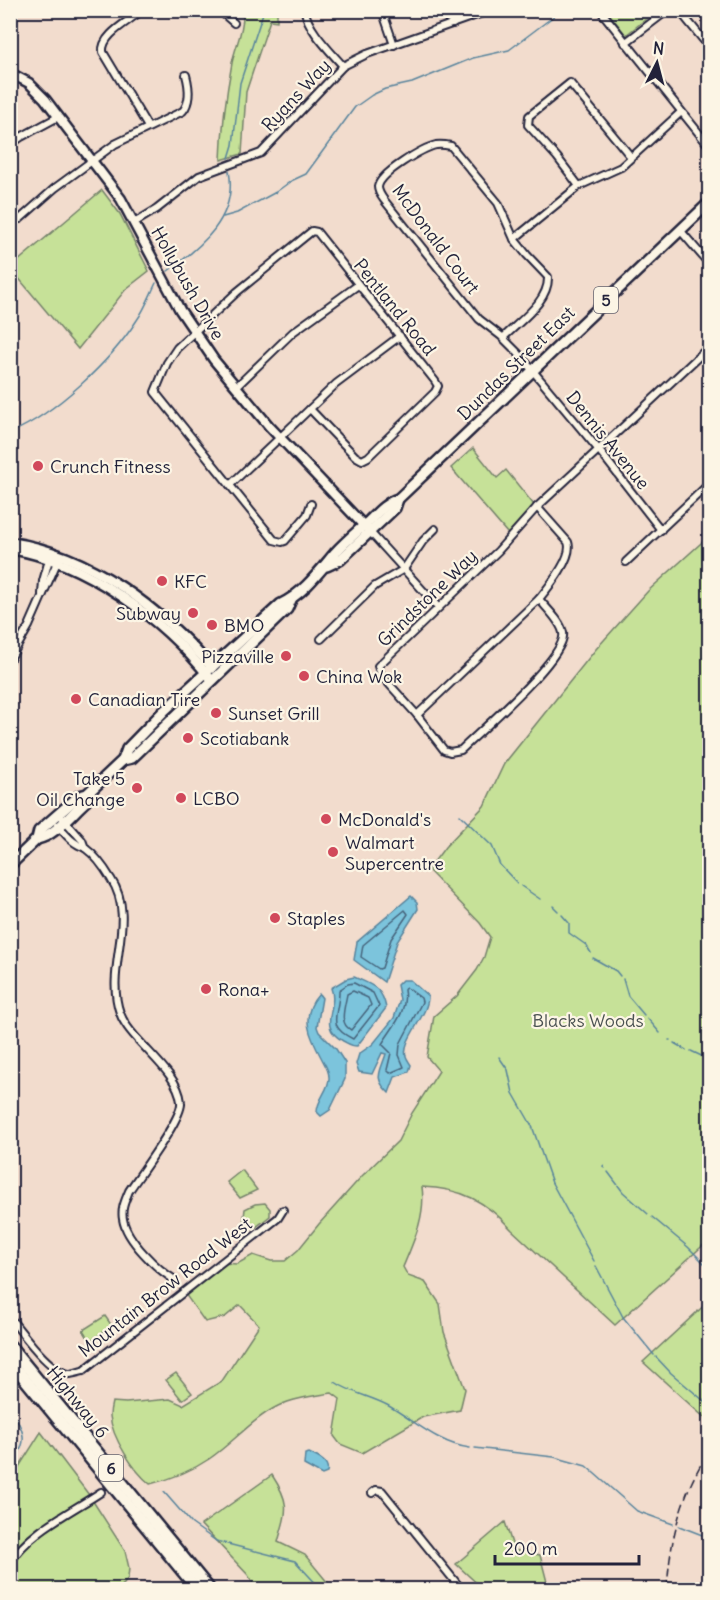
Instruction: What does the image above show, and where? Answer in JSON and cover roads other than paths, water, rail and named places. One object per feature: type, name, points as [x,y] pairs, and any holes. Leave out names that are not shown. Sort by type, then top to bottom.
[{"type":"highway","name":"Highway 6","points":[[10,1346],[210,1590]]},
{"type":"highway","name":"Highway 6","points":[[10,1361],[198,1590]]},
{"type":"main road","name":"Dundas Street East","points":[[123,760],[132,758],[216,679],[287,609],[291,600],[325,567],[340,560],[367,529],[395,508],[398,499],[710,202]]},
{"type":"main road","name":"Dundas Street East","points":[[10,865],[37,839],[39,831],[59,820],[79,796],[87,794],[123,760],[127,749],[164,711],[281,604],[291,600]]},
{"type":"street","points":[[10,14],[13,10]]},
{"type":"street","points":[[137,10],[137,14],[105,40],[102,46],[103,52],[148,127]]},
{"type":"street","points":[[219,10],[234,23]]},
{"type":"street","points":[[305,10],[310,26],[343,66]]},
{"type":"street","points":[[382,10],[394,45]]},
{"type":"street","points":[[447,10],[453,24]]},
{"type":"street","name":"Ryans Way","points":[[135,223],[157,209],[194,178],[261,153],[343,66],[368,54],[491,10]]},
{"type":"street","points":[[600,10],[680,113],[710,147]]},
{"type":"street","points":[[625,43],[668,10]]},
{"type":"street","points":[[679,10],[710,48]]},
{"type":"street","name":"Hollybush Drive","points":[[10,73],[40,93],[121,199],[193,332],[236,387],[280,438],[367,529]]},
{"type":"street","points":[[10,217],[20,219],[55,188],[123,139],[185,108],[189,86],[186,75]]},
{"type":"street","points":[[579,186],[528,124],[530,116],[570,83],[631,157]]},
{"type":"street","points":[[514,238],[579,186],[621,167],[680,113]]},
{"type":"street","points":[[10,145],[21,136],[58,117]]},
{"type":"street","name":"McDonald Court","points":[[502,338],[543,298],[548,286],[548,277],[514,238],[498,203],[451,146],[435,145],[389,172],[381,179],[378,185],[379,191],[479,319],[502,338],[532,370]]},
{"type":"street","points":[[680,230],[710,265]]},
{"type":"street","name":"Pentland Road","points":[[193,332],[312,231],[317,232],[435,381],[437,389],[366,459],[362,460],[355,456],[310,409]]},
{"type":"street","points":[[236,387],[293,332],[358,285]]},
{"type":"street","points":[[193,332],[173,353],[155,392],[264,529],[278,542],[285,540],[307,515],[311,504]]},
{"type":"street","points":[[230,484],[344,377],[399,336]]},
{"type":"street","name":"Grindstone Way","points":[[538,599],[564,634],[563,641],[546,669],[460,750],[457,752],[444,750],[417,715],[381,675],[378,666],[498,551],[537,507],[710,346]]},
{"type":"street","name":"Dennis Avenue","points":[[532,370],[661,530]]},
{"type":"street","points":[[626,562],[710,483]]},
{"type":"street","points":[[417,715],[550,586],[570,548],[568,542],[537,507]]},
{"type":"street","points":[[367,529],[438,607]]},
{"type":"street","points":[[321,639],[375,586],[404,569],[423,541],[435,529]]},
{"type":"street","points":[[10,542],[38,547],[54,557]]},
{"type":"street","points":[[10,549],[54,557],[94,571],[137,597],[183,638],[216,679]]},
{"type":"street","points":[[10,659],[29,626],[42,594],[43,581],[54,557]]},
{"type":"street","points":[[59,820],[82,840],[85,848],[112,881],[120,900],[123,920],[114,989],[120,1014],[167,1071],[181,1101],[178,1116],[129,1191],[123,1205],[123,1220],[128,1233],[160,1271],[175,1280]]},
{"type":"street","name":"Mountain Brow Road West","points":[[10,1318],[51,1365],[60,1372],[71,1374],[83,1371],[278,1218],[283,1210]]},
{"type":"street","points":[[372,1493],[376,1490],[382,1491],[462,1590]]},
{"type":"street","points":[[10,1563],[30,1539],[100,1492]]},
{"type":"street","points":[[699,1590],[710,1585]]},
{"type":"water","points":[[411,896],[417,902],[418,909],[397,942],[384,982],[354,960],[357,942]]},
{"type":"water","points":[[354,977],[379,991],[386,1008],[357,1046],[348,1044],[335,1035],[329,1023],[333,996],[331,988]]},
{"type":"water","points":[[402,980],[410,980],[428,996],[424,1011],[407,1043],[406,1056],[411,1065],[409,1072],[395,1077],[389,1093],[379,1079],[386,1054],[382,1053],[372,1074],[359,1072],[356,1064],[359,1054],[373,1044],[394,1018],[400,1000],[397,985]]},
{"type":"water","points":[[319,994],[322,998],[317,1027],[345,1063],[345,1079],[330,1110],[321,1116],[317,1112],[328,1086],[329,1074],[308,1026],[309,1010]]},
{"type":"water","points":[[309,1453],[325,1463],[327,1473],[322,1475],[304,1465],[305,1454]]},
{"type":"waterway","points":[[229,158],[233,145],[240,83],[264,10]]},
{"type":"waterway","points":[[223,217],[237,213],[306,174],[355,107],[372,95],[385,89],[412,83],[473,58],[509,50],[562,10]]},
{"type":"waterway","points":[[168,271],[193,252],[222,217],[228,203],[229,171]]},
{"type":"waterway","points":[[10,433],[63,400],[97,369],[137,320],[156,283]]},
{"type":"waterway","points":[[460,815],[492,846],[500,865],[517,883]]},
{"type":"waterway","points":[[521,886],[540,899]]},
{"type":"waterway","points":[[553,906],[558,911]]},
{"type":"waterway","points":[[562,915],[569,923],[569,933],[586,945],[591,953]]},
{"type":"waterway","points":[[593,958],[616,971],[620,976]]},
{"type":"waterway","points":[[623,979],[628,996],[644,1015]]},
{"type":"waterway","points":[[648,1019],[660,1033]]},
{"type":"waterway","points":[[674,1043],[686,1050]]},
{"type":"waterway","points":[[691,1051],[710,1060]]},
{"type":"waterway","points":[[499,1057],[508,1070],[513,1093],[532,1126],[552,1183],[594,1261]]},
{"type":"waterway","points":[[608,1172],[623,1192],[648,1214]]},
{"type":"waterway","points":[[652,1217],[709,1268]]},
{"type":"waterway","points":[[596,1266],[623,1317],[654,1355]]},
{"type":"waterway","points":[[656,1357],[710,1406]]},
{"type":"waterway","points":[[335,1382],[387,1405],[447,1442],[470,1448]]},
{"type":"waterway","points":[[10,1408],[23,1437],[21,1450],[10,1466]]},
{"type":"waterway","points":[[475,1448],[554,1457],[586,1466],[637,1511],[673,1524]]},
{"type":"waterway","points":[[164,1492],[192,1524],[216,1541],[295,1561],[322,1590]]},
{"type":"waterway","points":[[679,1526],[710,1538]]},
{"type":"railway","points":[[667,1590],[674,1535],[684,1500],[710,1450]]},
{"type":"place","name":"Crunch Fitness","points":[[38,466]]},
{"type":"place","name":"KFC","points":[[162,581]]},
{"type":"place","name":"Subway","points":[[193,613]]},
{"type":"place","name":"BMO","points":[[212,625]]},
{"type":"place","name":"Pizzaville","points":[[286,656]]},
{"type":"place","name":"China Wok","points":[[304,676]]},
{"type":"place","name":"Canadian Tire","points":[[76,699]]},
{"type":"place","name":"Sunset Grill","points":[[216,713]]},
{"type":"place","name":"Scotiabank","points":[[188,738]]},
{"type":"place","name":"Take 5 Oil Change","points":[[137,788]]},
{"type":"place","name":"LCBO","points":[[181,798]]},
{"type":"place","name":"McDonald's","points":[[326,819]]},
{"type":"place","name":"Walmart Supercentre","points":[[333,852]]},
{"type":"place","name":"Staples","points":[[275,918]]},
{"type":"place","name":"Rona+","points":[[206,989]]},
{"type":"park label","name":"Blacks Woods","points":[[588,1020]]}]
